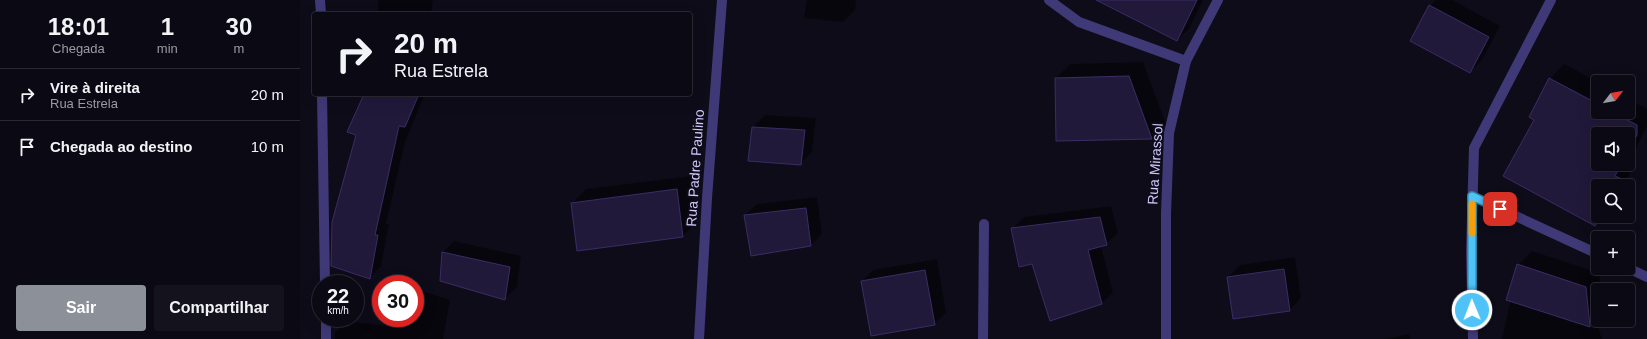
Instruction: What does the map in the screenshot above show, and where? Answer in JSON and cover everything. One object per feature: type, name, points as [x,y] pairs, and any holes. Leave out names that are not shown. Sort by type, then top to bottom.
[{"type":"street","points":[[320,0],[321,12]]},
{"type":"street","name":"Rua Padre Paulino","points":[[699,339],[706,198],[722,0]]},
{"type":"street","points":[[1049,0],[1079,22],[1186,62]]},
{"type":"street","name":"Rua Mirassol","points":[[1166,339],[1166,213],[1169,132],[1186,62],[1218,0]]},
{"type":"street","points":[[1473,339],[1472,196],[1474,148],[1551,0]]},
{"type":"street","points":[[322,96],[325,275]]},
{"type":"street","points":[[1472,196],[1591,251]]},
{"type":"street","points":[[983,339],[984,224]]},
{"type":"street","points":[[1635,271],[1647,277]]},
{"type":"street","points":[[326,327],[326,339]]},
{"type":"building","points":[[1096,0],[1197,0],[1177,41]]},
{"type":"building","points":[[1429,5],[1489,37],[1470,73],[1410,41]]},
{"type":"building","points":[[1129,76],[1152,139],[1056,141],[1055,78]]},
{"type":"building","points":[[1549,78],[1591,100],[1591,119],[1625,119],[1637,125],[1637,135],[1635,139],[1635,127],[1591,127],[1591,171],[1618,171],[1615,176],[1622,179],[1591,179],[1591,223],[1597,223],[1595,226],[1503,176],[1534,120],[1529,117]]},
{"type":"building","points":[[363,96],[418,96],[405,127],[399,126],[375,235],[378,235],[370,279],[364,277],[364,275],[358,275],[331,266],[332,222],[356,135],[347,132]]},
{"type":"building","points":[[752,127],[805,130],[801,165],[748,161]]},
{"type":"building","points":[[677,189],[683,237],[577,251],[571,203]]},
{"type":"building","points":[[806,208],[811,246],[751,256],[744,215]]},
{"type":"building","points":[[1100,217],[1107,245],[1088,250],[1102,304],[1050,321],[1032,264],[1019,267],[1011,228]]},
{"type":"building","points":[[442,252],[510,267],[505,300],[440,281]]},
{"type":"building","points":[[1517,264],[1586,287],[1590,327],[1506,300]]},
{"type":"building","points":[[1284,269],[1290,311],[1233,319],[1227,277]]},
{"type":"building","points":[[925,270],[935,325],[871,336],[861,281]]},
{"type":"slow traffic","points":[[1472,204],[1472,233]]},
{"type":"route","points":[[1472,310],[1472,196],[1500,209]]}]
